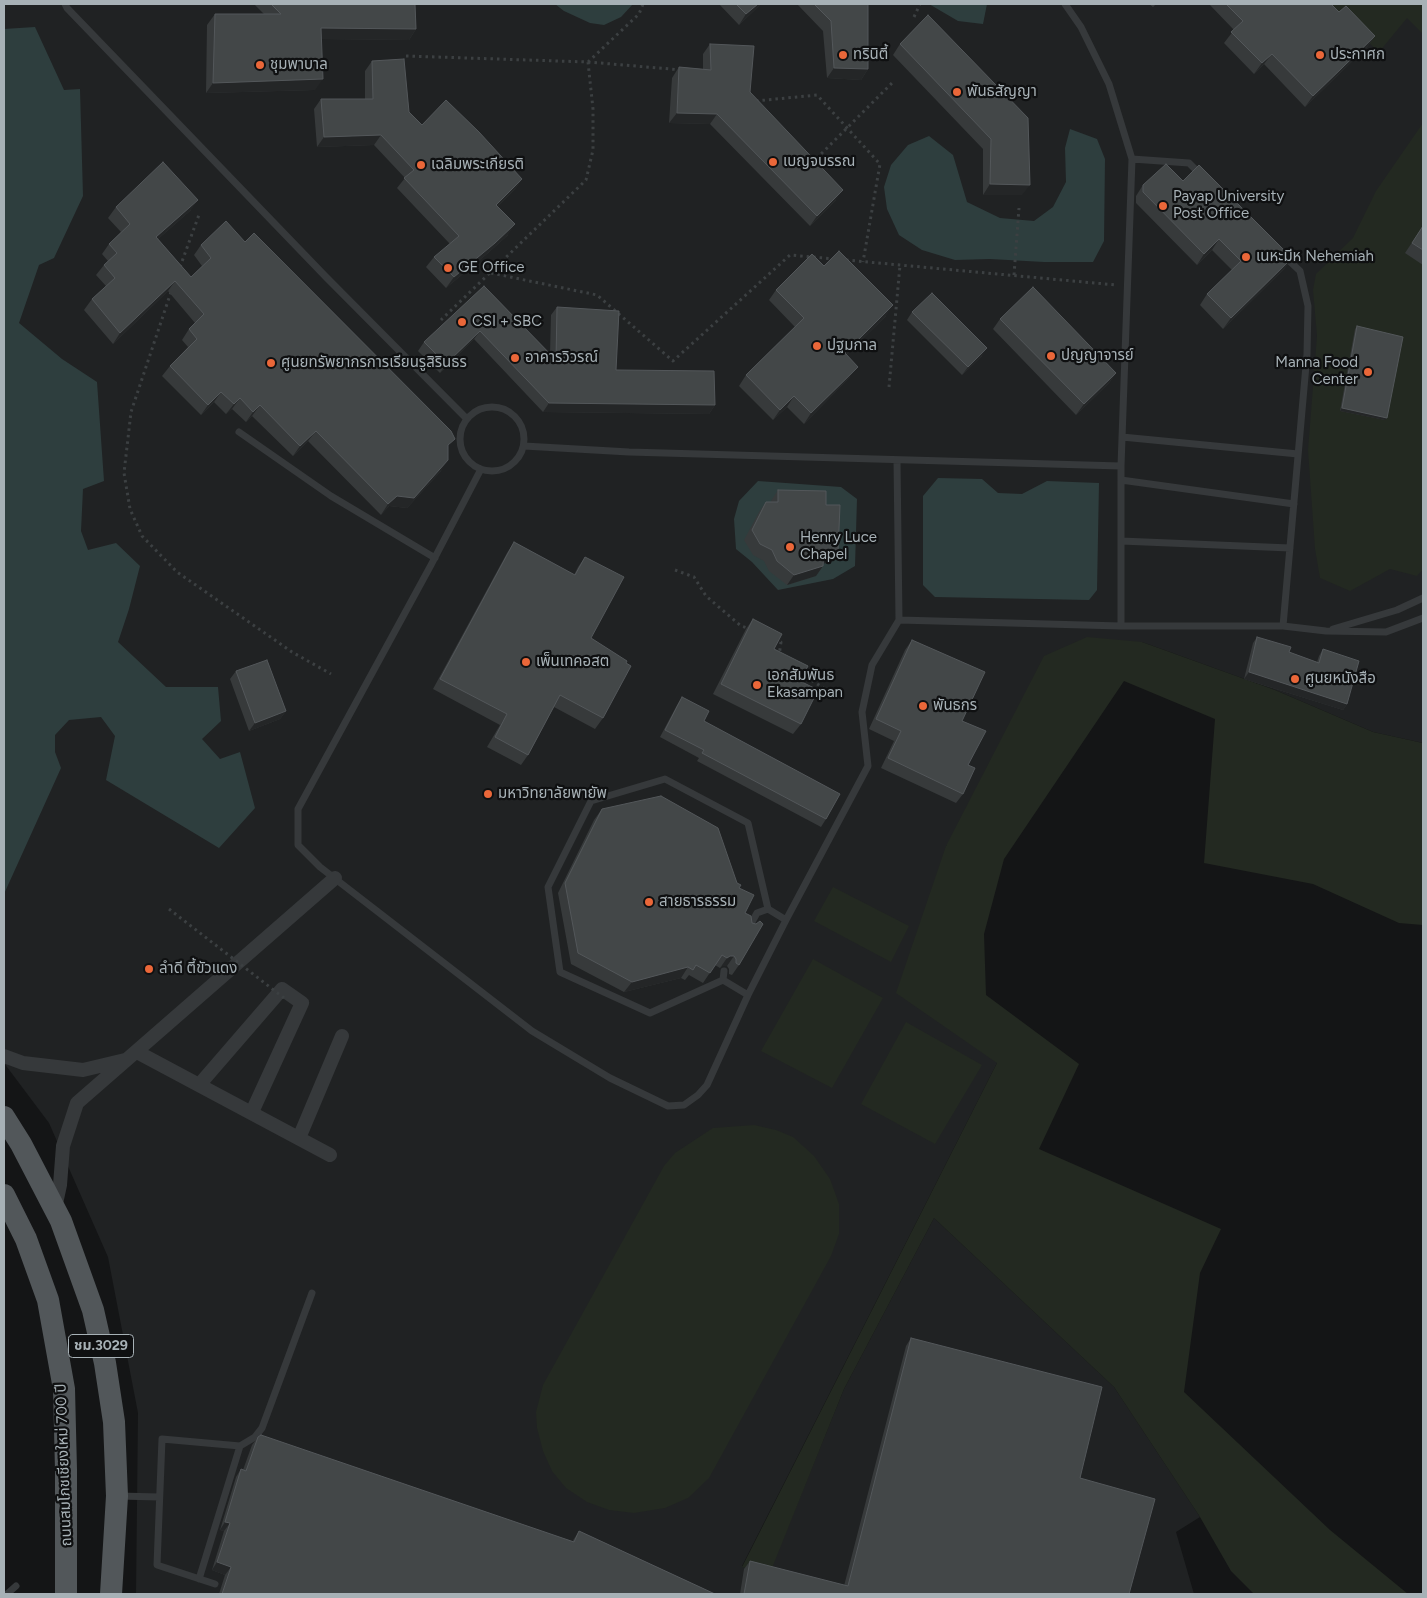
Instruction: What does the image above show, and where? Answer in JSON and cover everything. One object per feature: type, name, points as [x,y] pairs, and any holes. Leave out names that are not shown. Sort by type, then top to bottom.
[{"type":"main road","name":"ชม.3029","points":[[4,1117],[21,1144],[61,1220],[93,1310],[105,1363],[114,1422],[117,1496],[111,1594]]},
{"type":"main road","name":"ถนนสมโภชเชียงใหม่ 700 ปี","points":[[4,1195],[26,1239],[48,1300],[64,1389],[66,1594]]},
{"type":"street","points":[[55,1208],[60,1185],[63,1146],[77,1103],[335,878]]},
{"type":"street","points":[[199,1085],[282,989],[302,1003],[252,1112]]},
{"type":"street","points":[[299,1138],[342,1036]]},
{"type":"street","points":[[4,1056],[23,1063],[83,1070],[132,1056],[199,1085],[330,1155]]},
{"type":"lane","points":[[65,4],[326,277],[466,418]]},
{"type":"lane","points":[[1065,4],[1081,27],[1109,84],[1132,160],[1121,466],[1121,626]]},
{"type":"lane","points":[[1132,160],[1189,163],[1210,183]]},
{"type":"lane","points":[[1279,250],[1300,270],[1308,306],[1307,354],[1283,626]]},
{"type":"lane","points":[[484,407],[506,409],[521,424],[524,446],[518,458],[508,467],[494,471],[481,469],[468,461],[461,447],[460,432],[466,418],[484,407]]},
{"type":"lane","points":[[239,432],[331,496],[435,558]]},
{"type":"lane","points":[[1122,437],[1298,454]]},
{"type":"lane","points":[[524,446],[629,452],[1121,466]]},
{"type":"lane","points":[[481,469],[435,558],[298,809],[298,845],[320,867],[532,1031],[610,1078],[668,1106],[684,1105],[698,1095],[707,1085],[748,995],[868,766],[862,712],[872,665],[899,620],[898,460]]},
{"type":"lane","points":[[1121,480],[1294,504]]},
{"type":"lane","points":[[1121,541],[1290,548]]},
{"type":"lane","points":[[1326,631],[1396,610],[1423,598]]},
{"type":"lane","points":[[899,620],[1121,626],[1283,626],[1326,631],[1386,632],[1423,618]]},
{"type":"lane","points":[[723,980],[650,1013],[560,972],[548,887],[592,801],[665,779],[748,823],[768,909],[786,920]]},
{"type":"lane","points":[[748,929],[757,913],[768,909]]},
{"type":"lane","points":[[723,980],[724,971]]},
{"type":"lane","points":[[723,980],[748,995]]},
{"type":"lane","points":[[216,1584],[157,1565],[162,1439],[240,1446],[255,1437],[262,1428],[312,1293]]},
{"type":"lane","points":[[200,1579],[240,1446]]},
{"type":"lane","points":[[117,1496],[159,1497]]},
{"type":"lane","points":[[7,1594],[16,1586]]},
{"type":"path","points":[[588,62],[639,14],[643,4]]},
{"type":"path","points":[[914,17],[920,4]]},
{"type":"path","points":[[406,56],[588,62],[684,70]]},
{"type":"path","points":[[441,320],[586,180],[593,150],[593,109],[588,62]]},
{"type":"path","points":[[810,165],[894,81]]},
{"type":"path","points":[[754,101],[818,95],[880,164],[863,262]]},
{"type":"path","points":[[1014,274],[1019,208]]},
{"type":"path","points":[[177,276],[200,212]]},
{"type":"path","points":[[491,273],[596,294],[673,360],[790,255],[836,259]]},
{"type":"path","points":[[845,260],[1014,274],[1128,286]]},
{"type":"path","points":[[889,387],[900,265]]},
{"type":"path","points":[[174,285],[131,412],[124,472],[130,509],[142,536],[177,572],[292,652],[331,674]]},
{"type":"path","points":[[675,570],[694,577],[706,596],[742,626],[758,631]]},
{"type":"path","points":[[774,638],[782,642],[779,657],[786,662]]},
{"type":"path","points":[[794,667],[838,698]]},
{"type":"path","points":[[169,909],[284,998]]},
{"type":"shaded area","name":"มหาวิทยาลัยพายัพ","points":[[4,4],[1423,4],[1423,743],[1373,732],[1275,690],[1142,642],[946,846],[997,1063],[742,1566],[769,1573],[844,1389],[934,1218],[1114,1387],[1200,1517],[1176,1532],[1194,1594],[136,1594],[138,1413],[108,1257],[49,1123],[4,1063]]},
{"type":"shaded area","points":[[555,4],[633,4],[621,17],[604,25],[590,23],[564,11]]},
{"type":"shaded area","points":[[929,4],[987,4],[983,24],[958,21]]},
{"type":"shaded area","points":[[1326,4],[1423,4],[1423,34],[1407,18],[1379,52]]},
{"type":"shaded area","points":[[35,27],[64,90],[80,89],[83,196],[54,258],[39,265],[19,323],[62,359],[97,382],[104,481],[83,489],[81,531],[88,550],[116,543],[140,566],[118,642],[166,687],[218,687],[221,721],[202,739],[220,759],[240,752],[255,808],[219,848],[106,780],[115,736],[101,717],[69,720],[55,735],[55,752],[61,768],[4,894],[4,29]]},
{"type":"shaded area","points":[[1423,123],[1423,569],[1417,576],[1390,569],[1350,591],[1320,578],[1315,549],[1308,450],[1317,336],[1313,290],[1316,274],[1353,238],[1376,191]]},
{"type":"shaded area","points":[[1070,129],[1097,139],[1105,159],[1104,241],[1093,262],[990,259],[955,260],[922,250],[899,235],[887,209],[884,187],[891,165],[908,145],[929,136],[953,155],[967,202],[1000,218],[1034,221],[1053,207],[1066,182],[1065,148]]},
{"type":"shaded area","points":[[938,478],[982,479],[998,493],[1022,494],[1047,481],[1099,483],[1097,590],[1089,600],[935,597],[923,585],[923,496]]},
{"type":"shaded area","points":[[758,481],[841,487],[857,499],[855,566],[833,579],[778,590],[752,562],[736,549],[734,519],[739,501]]},
{"type":"shaded area","points":[[1087,637],[1142,642],[1275,690],[1373,732],[1423,743],[1423,925],[1399,923],[1313,884],[1204,863],[1215,719],[1124,681],[1004,859],[984,934],[986,995],[1079,1064],[1039,1149],[1221,1229],[1200,1273],[1184,1392],[1330,1530],[1408,1594],[1254,1594],[1231,1571],[1200,1517],[1114,1387],[934,1218],[844,1389],[770,1573],[742,1567],[997,1063],[896,993],[946,846],[1044,656]]},
{"type":"shaded area","points":[[833,887],[909,926],[891,962],[814,921]]},
{"type":"shaded area","points":[[813,959],[883,998],[832,1088],[761,1051]]},
{"type":"shaded area","points":[[906,1022],[982,1065],[935,1144],[861,1104]]},
{"type":"shaded area","points":[[754,1125],[776,1130],[793,1137],[814,1156],[830,1179],[839,1204],[839,1234],[831,1256],[709,1478],[688,1498],[665,1508],[634,1513],[609,1510],[587,1502],[566,1488],[552,1471],[543,1451],[537,1428],[536,1412],[543,1385],[664,1166],[675,1153],[713,1128]]},
{"type":"building","name":"ชุมพาบาล","points":[[271,4],[415,4],[416,29],[321,28],[323,79],[213,83],[215,14],[281,14]]},
{"type":"building","points":[[736,4],[758,4],[746,14]]},
{"type":"building","name":"ทรินิตี้","points":[[814,4],[868,4],[868,69],[834,68],[831,21]]},
{"type":"building","name":"ประกาศก","points":[[1226,4],[1331,4],[1339,12],[1346,6],[1375,36],[1313,96],[1272,54],[1262,63],[1231,32],[1243,21]]},
{"type":"building","name":"พันธสัญญา","points":[[928,15],[1028,118],[1030,185],[990,184],[991,139],[900,44]]},
{"type":"building","name":"เบญจบรรณ","points":[[710,44],[754,46],[750,92],[843,190],[817,216],[717,114],[677,113],[679,67],[711,70]]},
{"type":"building","name":"เฉลิมพระเกียรติ","points":[[404,59],[409,112],[422,125],[446,100],[479,132],[522,179],[496,205],[515,224],[454,277],[434,257],[459,236],[404,178],[414,170],[381,135],[324,137],[321,99],[373,99],[372,61]]},
{"type":"building","name":"ศูนยทรัพยากรการเรียนรูสิรินธร","points":[[163,162],[198,200],[156,237],[191,277],[211,258],[201,245],[226,221],[245,242],[254,233],[451,431],[455,439],[448,445],[448,460],[414,498],[397,496],[388,504],[316,431],[300,446],[260,405],[253,412],[240,398],[234,404],[221,392],[208,405],[170,366],[197,339],[189,329],[204,314],[175,281],[120,333],[92,299],[115,278],[104,265],[117,253],[109,244],[130,224],[116,207]]},
{"type":"building","name":"เนหะมีห Nehemiah","points":[[1166,164],[1183,181],[1199,165],[1292,258],[1231,318],[1207,294],[1241,261],[1219,239],[1204,254],[1143,192],[1143,185]]},
{"type":"building","points":[[1423,226],[1423,250],[1412,243]]},
{"type":"building","name":"ปฐมกาล","points":[[839,251],[893,305],[845,353],[858,367],[811,413],[794,396],[780,410],[746,375],[804,318],[776,290],[812,254],[824,266]]},
{"type":"building","points":[[484,286],[556,360],[557,307],[619,311],[616,370],[714,371],[715,405],[549,403],[480,331],[446,364],[424,342]]},
{"type":"building","name":"ปญญาจารย์","points":[[1033,287],[1116,373],[1084,404],[1000,319]]},
{"type":"building","points":[[932,293],[987,348],[968,367],[912,312]]},
{"type":"building","points":[[1357,326],[1403,337],[1387,418],[1342,408]]},
{"type":"building","name":"Henry Luce Chapel","points":[[778,490],[826,491],[826,505],[840,505],[838,552],[824,553],[823,566],[794,575],[777,561],[772,550],[760,544],[752,530],[766,502],[778,502]]},
{"type":"building","name":"เพ็นเทคอสต","points":[[514,542],[575,575],[585,557],[624,577],[591,638],[627,661],[626,663],[631,666],[603,718],[560,695],[528,755],[495,737],[507,714],[440,679]]},
{"type":"building","name":"เอกสัมพันธ Ekasampan","points":[[753,619],[782,634],[774,649],[808,666],[800,681],[818,690],[801,724],[721,684]]},
{"type":"building","points":[[1257,637],[1291,647],[1289,652],[1319,663],[1323,649],[1359,661],[1347,704],[1249,672]]},
{"type":"building","name":"พันธกร","points":[[912,640],[985,672],[962,721],[986,731],[968,765],[975,768],[963,794],[888,758],[901,731],[876,719]]},
{"type":"building","points":[[267,660],[286,711],[255,723],[236,671]]},
{"type":"building","points":[[682,697],[709,711],[704,721],[840,794],[826,819],[702,753],[704,750],[665,730]]},
{"type":"building","name":"สายธารธรรม","points":[[661,796],[718,828],[737,883],[741,885],[739,888],[754,895],[745,913],[751,916],[752,923],[756,924],[760,921],[763,924],[739,965],[736,963],[734,956],[727,958],[722,955],[710,973],[696,965],[693,970],[688,967],[632,982],[578,953],[565,883],[602,809]]},
{"type":"building","points":[[911,1338],[1102,1387],[1080,1478],[1155,1499],[1129,1594],[744,1594],[750,1561],[848,1586]]},
{"type":"building","points":[[261,1435],[574,1542],[579,1531],[715,1594],[222,1594],[231,1567],[217,1562],[230,1523],[225,1522],[241,1469],[246,1471],[258,1437]]},
{"type":"place","name":"ทรินิตี้","points":[[843,55]]},
{"type":"place","name":"ประกาศก","points":[[1320,55]]},
{"type":"place","name":"ชุมพาบาล","points":[[260,65]]},
{"type":"place","name":"พันธสัญญา","points":[[957,92]]},
{"type":"place","name":"เบญจบรรณ","points":[[773,162]]},
{"type":"place","name":"เฉลิมพระเกียรติ","points":[[421,165]]},
{"type":"place","name":"Payap University Post Office","points":[[1163,206]]},
{"type":"place","name":"เนหะมีห Nehemiah","points":[[1246,257]]},
{"type":"place","name":"GE Office","points":[[448,268]]},
{"type":"place","name":"CSI + SBC","points":[[462,322]]},
{"type":"place","name":"ปฐมกาล","points":[[817,346]]},
{"type":"place","name":"ปญญาจารย์","points":[[1051,356]]},
{"type":"place","name":"อาคารวิวรณ์","points":[[515,358]]},
{"type":"place","name":"ศูนยทรัพยากรการเรียนรูสิรินธร","points":[[271,363]]},
{"type":"place","name":"Manna Food Center","points":[[1368,372]]},
{"type":"place","name":"Henry Luce Chapel","points":[[790,547]]},
{"type":"place","name":"เพ็นเทคอสต","points":[[526,662]]},
{"type":"place","name":"ศูนยหนังสือ","points":[[1295,679]]},
{"type":"place","name":"เอกสัมพันธ Ekasampan","points":[[757,685]]},
{"type":"place","name":"พันธกร","points":[[923,706]]},
{"type":"place","name":"มหาวิทยาลัยพายัพ","points":[[488,794]]},
{"type":"place","name":"สายธารธรรม","points":[[649,902]]},
{"type":"place","name":"ลำดี ตี้ขัวแดง","points":[[149,969]]}]
